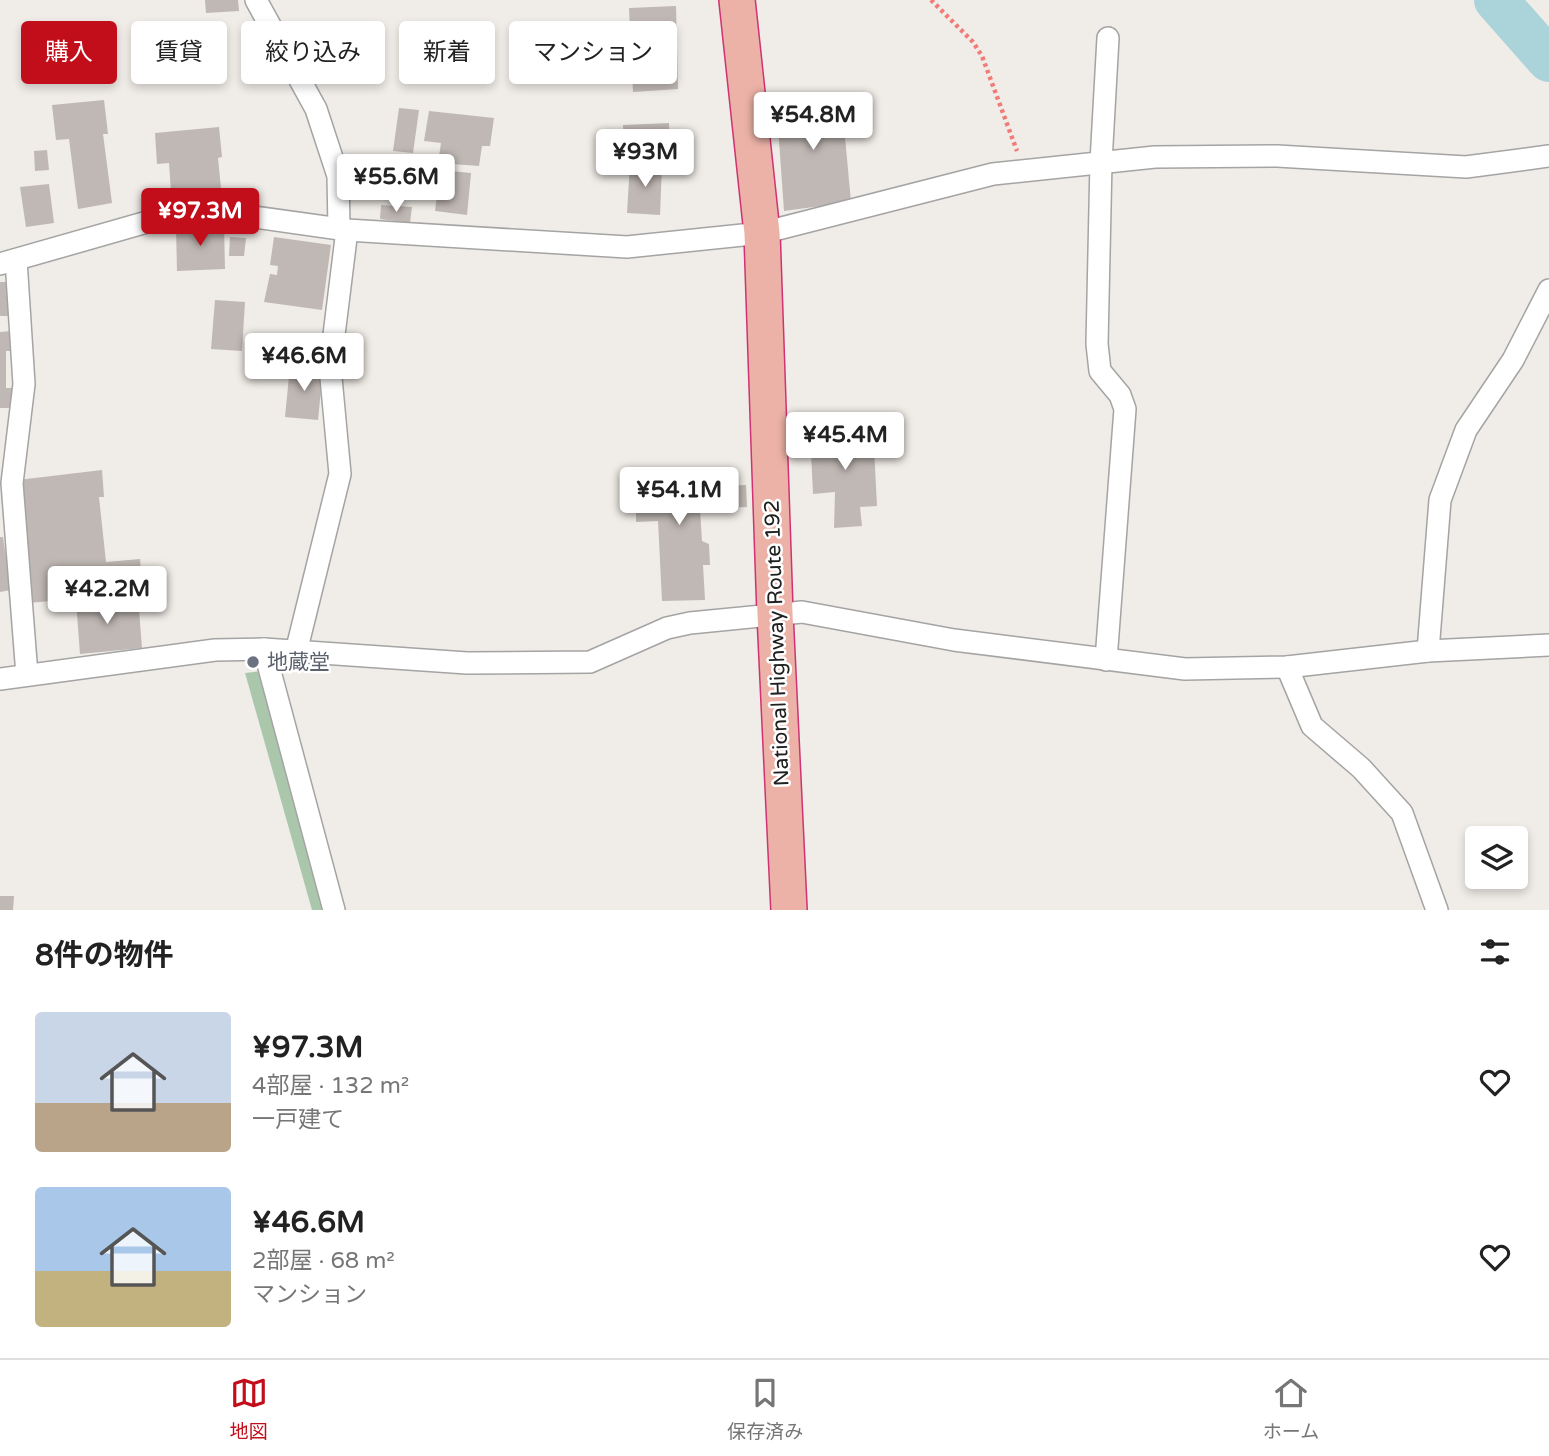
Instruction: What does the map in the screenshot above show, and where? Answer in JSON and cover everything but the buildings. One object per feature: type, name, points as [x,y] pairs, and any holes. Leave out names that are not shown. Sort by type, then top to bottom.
[{"type":"highway","name":"National Highway Route 192","points":[[737,0],[762,233],[775,614],[789,910]]},
{"type":"street","points":[[256,0],[317,109],[338,176],[343,229],[330,367],[340,474],[296,652]]},
{"type":"street","points":[[1106,660],[1125,409],[1120,396],[1100,371],[1097,344],[1101,162],[1108,38]]},
{"type":"street","points":[[27,676],[12,483],[24,384],[8,262],[168,216],[247,216],[343,229],[627,247],[762,233],[993,174],[1155,156],[1277,156],[1466,167],[1549,156]]},
{"type":"street","points":[[1428,651],[1440,500],[1466,430],[1513,360],[1549,290]]},
{"type":"street","points":[[0,679],[215,650],[264,649],[467,663],[590,662],[667,628],[802,612],[954,640],[1185,669],[1287,667],[1428,651],[1549,645]]},
{"type":"street","points":[[264,649],[334,910]]},
{"type":"street","points":[[1287,667],[1312,726],[1361,768],[1402,813],[1437,910]]},
{"type":"path","points":[[931,0],[973,42],[982,56],[1024,171]]},
{"type":"green space","points":[[262,671],[325,910],[312,910],[245,673]]},
{"type":"waterway","points":[[1496,0],[1549,60]]},
{"type":"place","name":"地蔵堂","points":[[253,662]]}]
